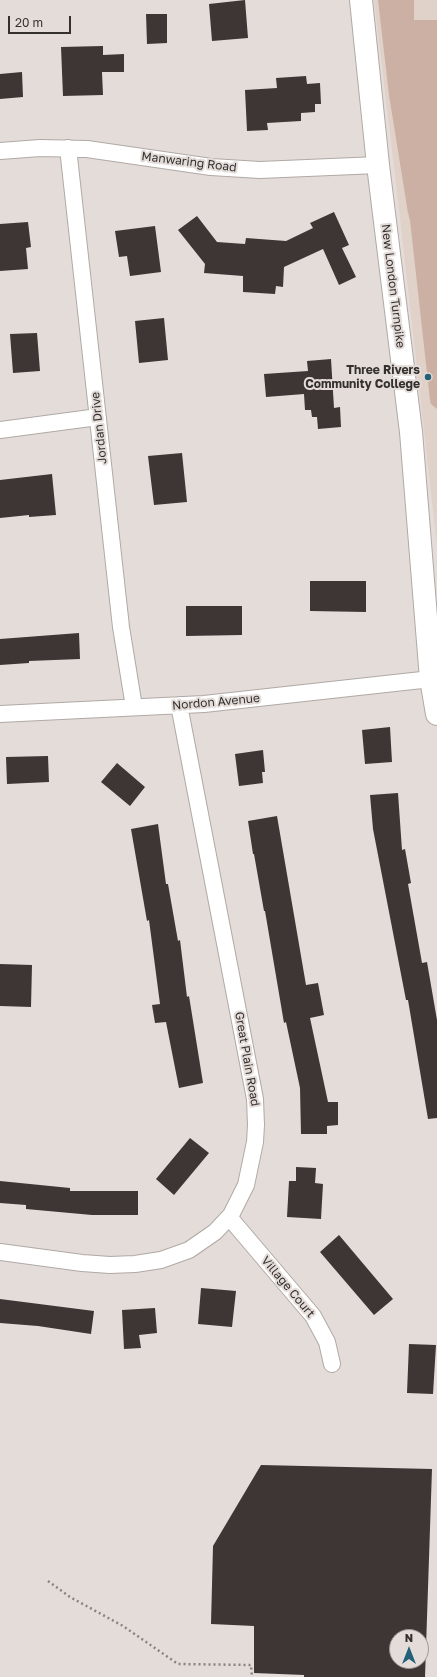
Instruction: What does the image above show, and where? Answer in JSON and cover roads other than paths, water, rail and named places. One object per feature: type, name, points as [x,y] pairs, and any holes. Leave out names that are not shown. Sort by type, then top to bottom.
[{"type":"main road","name":"New London Turnpike","points":[[361,0],[378,165],[411,432],[431,679],[437,714]]},
{"type":"street","name":"Manwaring Road","points":[[0,151],[40,148],[68,148],[108,151],[190,164],[244,169],[277,170],[378,165]]},
{"type":"street","name":"Jordan Drive","points":[[68,148],[122,634],[134,707]]},
{"type":"street","points":[[0,430],[98,417]]},
{"type":"street","name":"Nordon Avenue","points":[[0,714],[223,702],[431,679]]},
{"type":"street","name":"Great Plain Road","points":[[0,1252],[97,1264],[125,1265],[153,1262],[175,1256],[192,1248],[215,1232],[229,1217],[244,1189],[251,1167],[256,1131],[256,1104],[179,705]]},
{"type":"street","name":"Village Court","points":[[229,1217],[313,1316],[326,1342],[332,1364]]},
{"type":"place","name":"Three Rivers Community College","points":[[428,377]]}]
